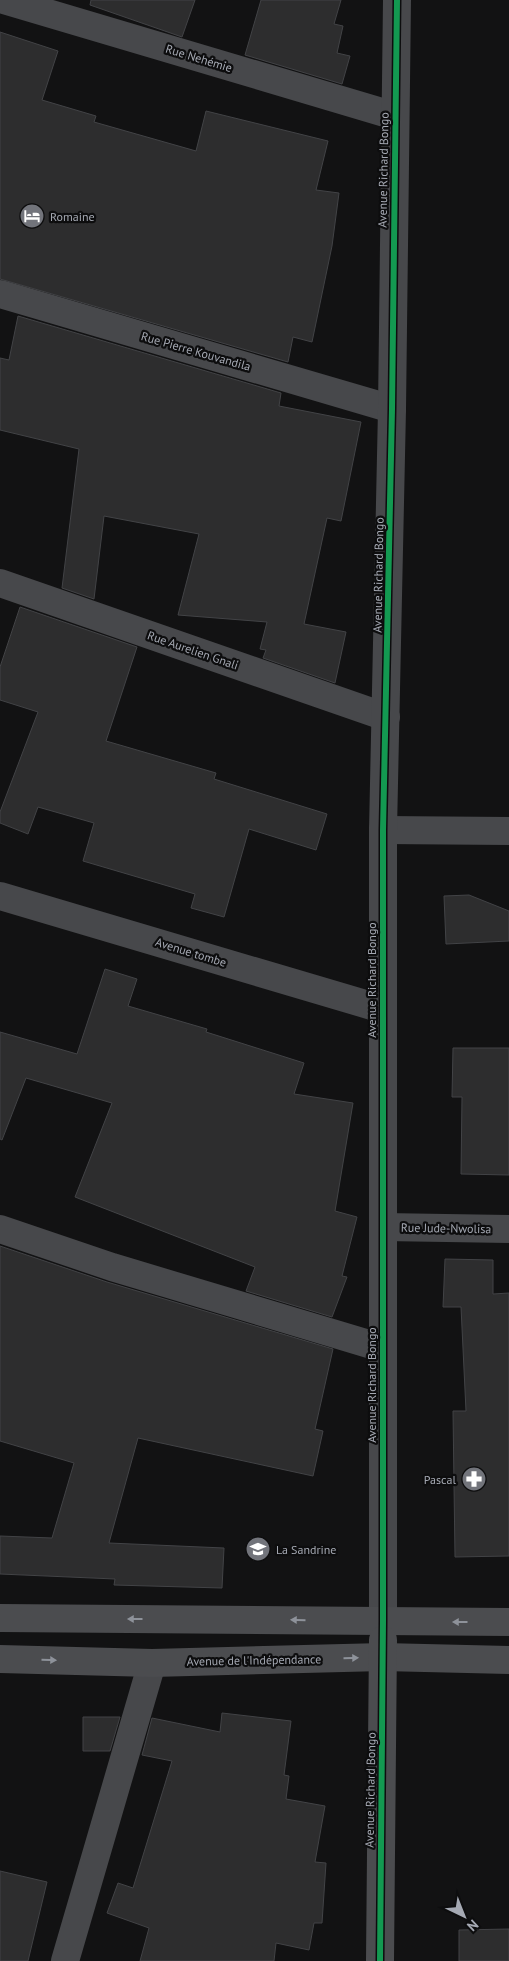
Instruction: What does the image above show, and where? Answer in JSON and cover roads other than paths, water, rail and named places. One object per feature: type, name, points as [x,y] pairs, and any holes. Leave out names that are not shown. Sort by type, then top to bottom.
[{"type":"street","name":"Rue Nehémie","points":[[4,0],[395,116]]},
{"type":"street","name":"Avenue Richard Bongo","points":[[380,1961],[383,1658],[383,830],[392,409],[397,0]]},
{"type":"street","name":"Rue Pierre Kouvandila","points":[[0,294],[392,409]]},
{"type":"street","name":"Rue Aurelien Gnali","points":[[0,583],[386,717]]},
{"type":"street","points":[[383,830],[509,831]]},
{"type":"street","name":"Avenue tombe","points":[[0,896],[382,1009]]},
{"type":"street","name":"Rue Jude-Nwolisa","points":[[383,1227],[509,1229]]},
{"type":"street","points":[[0,1228],[112,1267],[382,1348]]},
{"type":"street","points":[[0,1618],[509,1622]]},
{"type":"street","name":"Avenue de l'Indépendance","points":[[0,1659],[152,1663],[383,1658],[509,1660]]},
{"type":"street","points":[[65,1961],[152,1663]]},
{"type":"place","name":"Romaine","points":[[32,216]]},
{"type":"place","name":"Pascal","points":[[474,1479]]},
{"type":"place","name":"La Sandrine","points":[[258,1549]]}]
